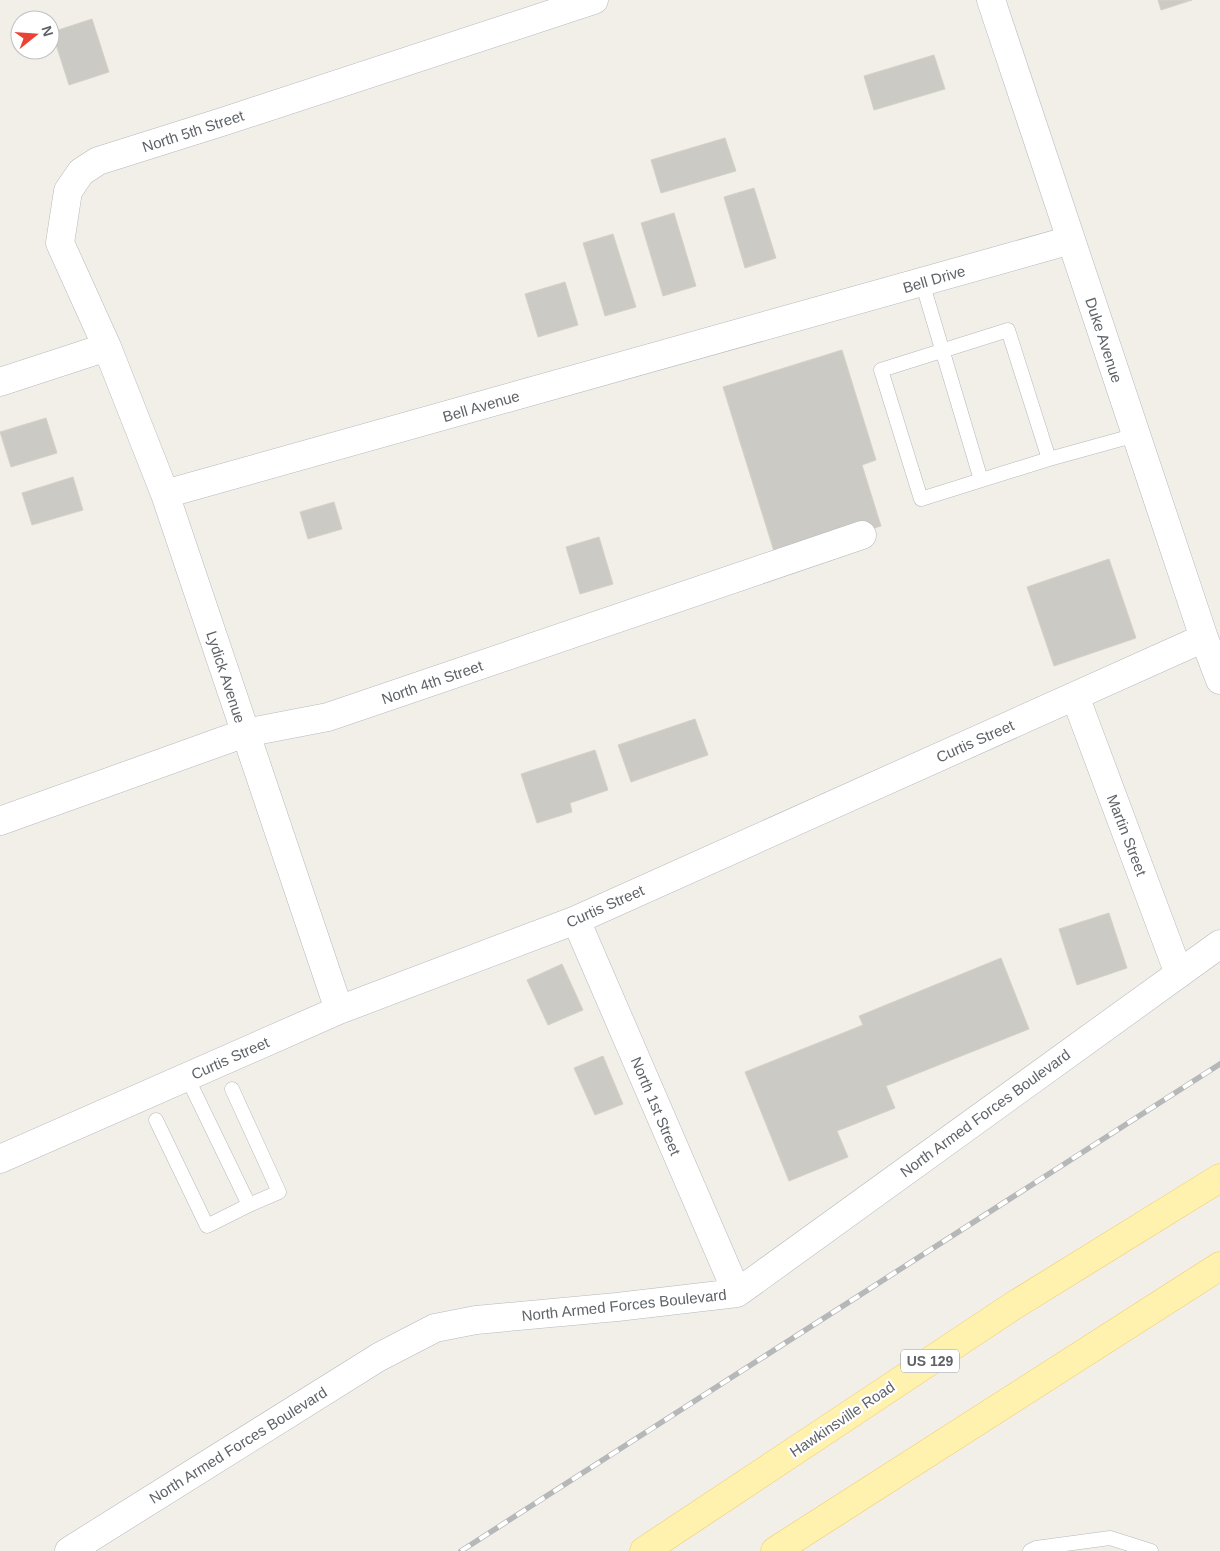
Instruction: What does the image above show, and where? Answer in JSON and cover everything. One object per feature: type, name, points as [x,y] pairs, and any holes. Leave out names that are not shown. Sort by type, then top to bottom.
[{"type":"main road","name":"Hawkinsville Road","points":[[644,1551],[1013,1306],[1220,1178]]},
{"type":"main road","points":[[775,1551],[1220,1266]]},
{"type":"street","name":"North 5th Street","points":[[107,347],[60,243],[68,191],[81,172],[98,161],[594,0]]},
{"type":"street","name":"Duke Avenue","points":[[992,0],[1204,638],[1220,680]]},
{"type":"street","name":"Bell Drive","points":[[797,317],[1071,240]]},
{"type":"street","name":"Bell Avenue","points":[[165,494],[797,317]]},
{"type":"street","points":[[0,382],[107,347]]},
{"type":"street","name":"Lydick Avenue","points":[[107,347],[165,494],[339,1010]]},
{"type":"street","name":"North 4th Street","points":[[0,821],[245,734],[328,717],[862,535]]},
{"type":"street","name":"Curtis Street","points":[[0,1159],[339,1010],[576,920],[1204,638]]},
{"type":"street","name":"Martin Street","points":[[1075,696],[1179,974]]},
{"type":"street","name":"North 1st Street","points":[[576,920],[737,1292]]},
{"type":"street","name":"North Armed Forces Boulevard","points":[[69,1551],[379,1357],[435,1328],[476,1320],[617,1307],[737,1292],[1220,944]]},
{"type":"lane","points":[[922,282],[981,480]]},
{"type":"lane","points":[[1049,459],[1008,330],[881,370],[922,499],[1049,459],[1136,435]]},
{"type":"lane","points":[[187,1077],[249,1205]]},
{"type":"lane","points":[[156,1120],[207,1226],[278,1192],[232,1089]]},
{"type":"lane","points":[[1030,1551],[1036,1548],[1110,1538],[1151,1551]]},
{"type":"building","points":[[1158,0],[1192,0],[1161,10]]},
{"type":"building","points":[[92,19],[109,72],[69,85],[60,57],[60,29]]},
{"type":"building","points":[[934,55],[945,89],[874,110],[864,76]]},
{"type":"building","points":[[725,138],[736,171],[661,193],[651,160]]},
{"type":"building","points":[[754,188],[776,258],[745,268],[724,197]]},
{"type":"building","points":[[674,213],[696,286],[663,296],[641,223]]},
{"type":"building","points":[[613,234],[636,307],[605,316],[583,243]]},
{"type":"building","points":[[565,282],[578,325],[538,337],[525,294]]},
{"type":"building","points":[[842,350],[876,460],[862,465],[881,526],[776,558],[723,387]]},
{"type":"building","points":[[46,418],[57,453],[11,467],[0,432]]},
{"type":"building","points":[[73,477],[83,510],[32,525],[22,493]]},
{"type":"building","points":[[334,502],[342,529],[308,539],[300,512]]},
{"type":"building","points":[[599,537],[613,584],[580,594],[566,547]]},
{"type":"building","points":[[1109,559],[1136,638],[1054,666],[1027,587]]},
{"type":"building","points":[[695,719],[708,755],[631,782],[618,745]]},
{"type":"building","points":[[595,750],[608,790],[570,803],[572,812],[537,823],[521,774]]},
{"type":"building","points":[[1109,913],[1127,968],[1077,985],[1059,929]]},
{"type":"building","points":[[1001,958],[1029,1029],[886,1086],[895,1108],[837,1131],[848,1157],[789,1181],[745,1072],[863,1025],[859,1016]]},
{"type":"building","points":[[562,964],[583,1010],[548,1025],[527,980]]},
{"type":"building","points":[[603,1056],[623,1104],[595,1115],[574,1068]]},
{"type":"railway","points":[[461,1551],[1220,1064]]}]
